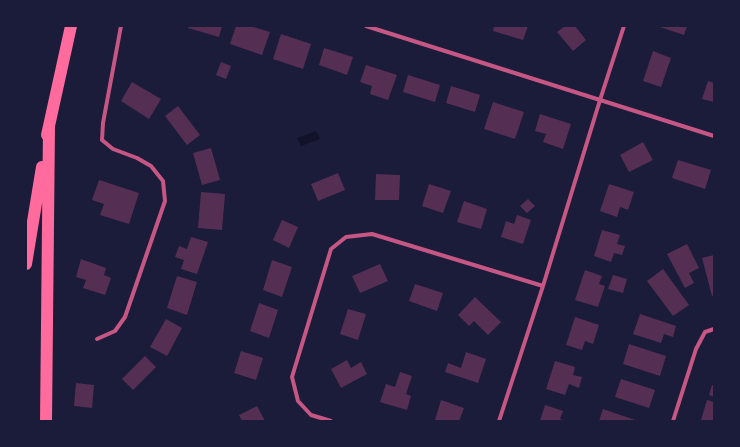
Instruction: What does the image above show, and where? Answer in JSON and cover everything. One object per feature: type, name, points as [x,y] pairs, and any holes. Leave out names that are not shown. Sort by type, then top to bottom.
[{"type":"highway","points":[[26,264],[48,127],[71,26]]},
{"type":"highway","points":[[46,421],[48,127]]},
{"type":"street","points":[[97,339],[115,331],[125,317],[165,201],[163,181],[151,166],[137,158],[113,149],[102,140],[103,123],[121,26]]},
{"type":"street","points":[[366,26],[714,136]]},
{"type":"street","points":[[498,421],[543,286],[624,26]]},
{"type":"street","points":[[331,421],[311,415],[298,401],[292,377],[331,249],[346,237],[372,234],[543,286]]},
{"type":"street","points":[[673,421],[696,349],[705,332],[714,329]]},
{"type":"shaded area","points":[[316,131],[320,139],[301,146],[297,138]]},
{"type":"building","points":[[189,26],[222,26],[219,37],[188,28]]},
{"type":"building","points":[[236,26],[250,26],[270,32],[262,55],[230,44]]},
{"type":"building","points":[[494,26],[528,26],[523,40],[493,31]]},
{"type":"building","points":[[565,26],[575,26],[586,40],[573,51],[557,32]]},
{"type":"building","points":[[657,26],[687,26],[684,35]]},
{"type":"building","points":[[281,34],[311,44],[303,69],[273,59]]},
{"type":"building","points":[[324,48],[353,57],[347,75],[319,65]]},
{"type":"building","points":[[653,51],[671,58],[661,87],[643,81]]},
{"type":"building","points":[[221,62],[231,66],[226,79],[216,75]]},
{"type":"building","points":[[366,65],[397,75],[388,100],[370,94],[372,86],[360,82]]},
{"type":"building","points":[[408,75],[440,85],[435,102],[403,92]]},
{"type":"building","points":[[708,81],[714,83],[714,102],[702,99]]},
{"type":"building","points":[[132,82],[161,99],[149,119],[121,101]]},
{"type":"building","points":[[451,86],[480,95],[475,112],[446,103]]},
{"type":"building","points":[[493,102],[524,112],[515,139],[484,129]]},
{"type":"building","points":[[178,106],[200,135],[187,145],[165,116]]},
{"type":"building","points":[[540,114],[571,124],[563,149],[543,142],[546,134],[535,131]]},
{"type":"building","points":[[643,142],[653,160],[629,172],[620,155]]},
{"type":"building","points":[[211,148],[220,180],[202,185],[193,153]]},
{"type":"building","points":[[678,160],[711,170],[705,189],[672,178]]},
{"type":"building","points":[[338,173],[345,190],[318,201],[311,184]]},
{"type":"building","points":[[376,174],[400,175],[399,200],[375,200]]},
{"type":"building","points":[[99,180],[139,193],[129,224],[100,215],[104,204],[92,200]]},
{"type":"building","points":[[429,184],[451,191],[443,213],[422,206]]},
{"type":"building","points":[[609,184],[634,192],[628,210],[620,207],[617,217],[600,211]]},
{"type":"building","points":[[201,192],[225,194],[222,230],[198,228]]},
{"type":"building","points":[[528,199],[535,206],[527,213],[520,206]]},
{"type":"building","points":[[464,201],[487,209],[481,229],[457,222]]},
{"type":"building","points":[[517,215],[531,220],[523,244],[501,237],[506,221],[514,224]]},
{"type":"building","points":[[282,220],[298,227],[289,248],[273,240]]},
{"type":"building","points":[[602,230],[620,235],[617,244],[625,246],[622,255],[614,253],[611,262],[594,256]]},
{"type":"building","points":[[191,237],[208,242],[197,274],[181,269],[184,260],[175,257],[179,246],[187,249]]},
{"type":"building","points":[[687,244],[699,268],[689,273],[694,283],[685,288],[667,254]]},
{"type":"building","points":[[714,255],[714,295],[712,296],[702,258]]},
{"type":"building","points":[[81,259],[106,268],[104,275],[111,278],[105,295],[83,288],[86,280],[76,277]]},
{"type":"building","points":[[272,260],[292,267],[282,297],[263,290]]},
{"type":"building","points":[[380,264],[388,281],[360,293],[352,276]]},
{"type":"building","points":[[663,269],[689,305],[673,316],[647,281]]},
{"type":"building","points":[[585,270],[602,276],[599,284],[605,286],[598,307],[575,300]]},
{"type":"building","points":[[613,275],[627,279],[623,293],[608,289]]},
{"type":"building","points":[[177,276],[197,282],[187,315],[167,308]]},
{"type":"building","points":[[415,284],[443,293],[437,311],[409,301]]},
{"type":"building","points":[[475,297],[501,322],[488,335],[474,321],[469,326],[458,315]]},
{"type":"building","points":[[259,303],[278,310],[269,338],[250,331]]},
{"type":"building","points":[[348,309],[366,314],[358,340],[340,334]]},
{"type":"building","points":[[640,314],[676,326],[673,337],[664,334],[661,343],[633,334]]},
{"type":"building","points":[[575,317],[599,325],[593,344],[585,341],[582,350],[566,345]]},
{"type":"building","points":[[166,319],[182,328],[167,356],[150,347]]},
{"type":"building","points":[[629,344],[666,356],[660,376],[623,364]]},
{"type":"building","points":[[241,351],[263,358],[256,380],[234,373]]},
{"type":"building","points":[[466,352],[486,359],[478,383],[445,372],[448,363],[461,368]]},
{"type":"building","points":[[145,356],[156,367],[133,390],[122,379]]},
{"type":"building","points":[[347,360],[351,368],[361,362],[367,374],[341,388],[331,369]]},
{"type":"building","points":[[555,361],[575,367],[573,375],[582,377],[579,388],[569,384],[565,395],[546,389]]},
{"type":"building","points":[[400,372],[412,376],[406,394],[411,396],[407,410],[380,402],[386,384],[395,387]]},
{"type":"building","points":[[621,379],[655,390],[649,408],[615,397]]},
{"type":"building","points":[[76,383],[94,385],[92,408],[74,406]]},
{"type":"building","points":[[712,385],[714,385],[714,397],[709,395]]},
{"type":"building","points":[[441,400],[464,408],[459,421],[435,420]]},
{"type":"building","points":[[707,400],[714,402],[714,421],[701,420]]},
{"type":"building","points":[[545,405],[563,411],[560,419],[567,421],[540,421]]},
{"type":"building","points":[[257,406],[265,421],[242,421],[239,415]]},
{"type":"building","points":[[603,409],[638,421],[599,421]]}]
